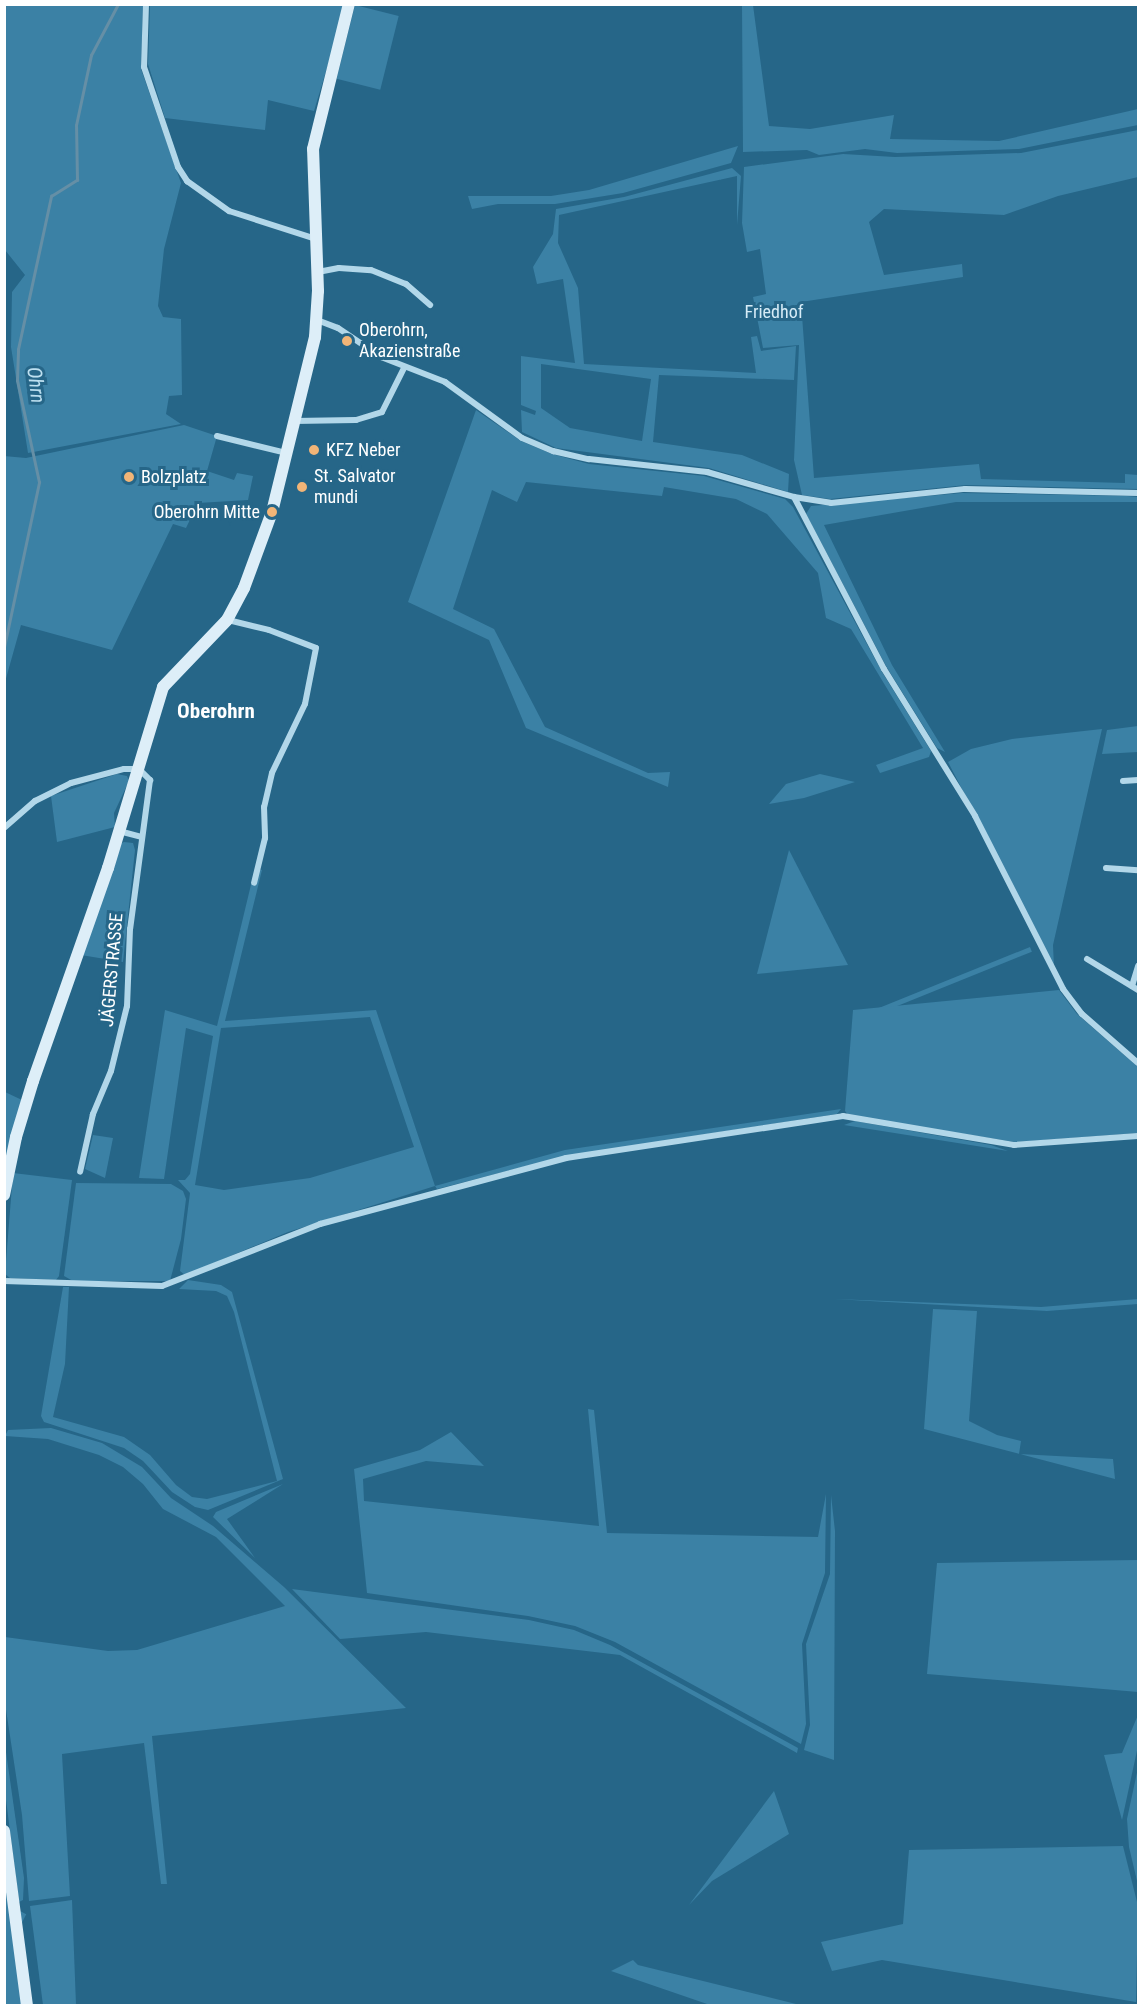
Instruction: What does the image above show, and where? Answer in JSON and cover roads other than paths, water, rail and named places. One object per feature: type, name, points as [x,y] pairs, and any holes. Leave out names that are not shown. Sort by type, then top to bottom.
[{"type":"main road","points":[[4,1195],[16,1137],[33,1081],[108,868],[163,687],[227,620],[244,588],[272,512],[317,320],[318,272],[312,150],[330,70],[349,4]]},
{"type":"main road","points":[[4,1831],[27,2006]]},
{"type":"street","points":[[146,4],[144,67],[178,167],[187,181],[229,211],[316,239]]},
{"type":"street","points":[[318,272],[339,268],[371,270],[406,284],[430,305]]},
{"type":"street","points":[[317,320],[338,328],[404,368],[445,382],[522,438],[553,451],[588,459],[707,472],[794,497],[831,503],[965,489],[1138,493]]},
{"type":"street","points":[[294,422],[356,420],[382,412],[404,368]]},
{"type":"street","points":[[216,436],[286,453]]},
{"type":"street","points":[[794,497],[884,669],[975,816],[1063,989],[1082,1014],[1138,1063]]},
{"type":"street","points":[[227,620],[269,630],[316,648],[305,704],[272,773],[264,807],[265,838],[254,883]]},
{"type":"street","points":[[4,828],[50,791],[95,776],[139,769]]},
{"type":"street","name":"JÄGERSTRASSE","points":[[80,1172],[93,1114],[111,1071],[127,1006],[130,929],[150,780],[139,769]]},
{"type":"street","points":[[1123,781],[1138,780]]},
{"type":"street","points":[[119,831],[141,837]]},
{"type":"street","points":[[1106,868],[1138,870]]},
{"type":"street","points":[[1087,959],[1135,988],[1138,966]]},
{"type":"street","points":[[4,1281],[162,1286],[320,1224],[566,1158],[843,1116],[1014,1145],[1138,1136]]},
{"type":"waterway","name":"Ohrn","points":[[4,647],[39,482],[17,380],[18,349],[51,196],[77,180],[76,125],[91,55],[118,4]]},
{"type":"place","name":"Oberohrn, Akazienstraße","points":[[347,341]]},
{"type":"place","name":"KFZ Neber","points":[[314,450]]},
{"type":"place","name":"Bolzplatz","points":[[129,477]]},
{"type":"place","name":"St. Salvator mundi","points":[[302,487]]},
{"type":"place","name":"Oberohrn Mitte","points":[[272,512]]},
{"type":"district","name":"Oberohrn","points":[[216,711]]},
{"type":"park label","name":"Friedhof","points":[[774,312]]}]
